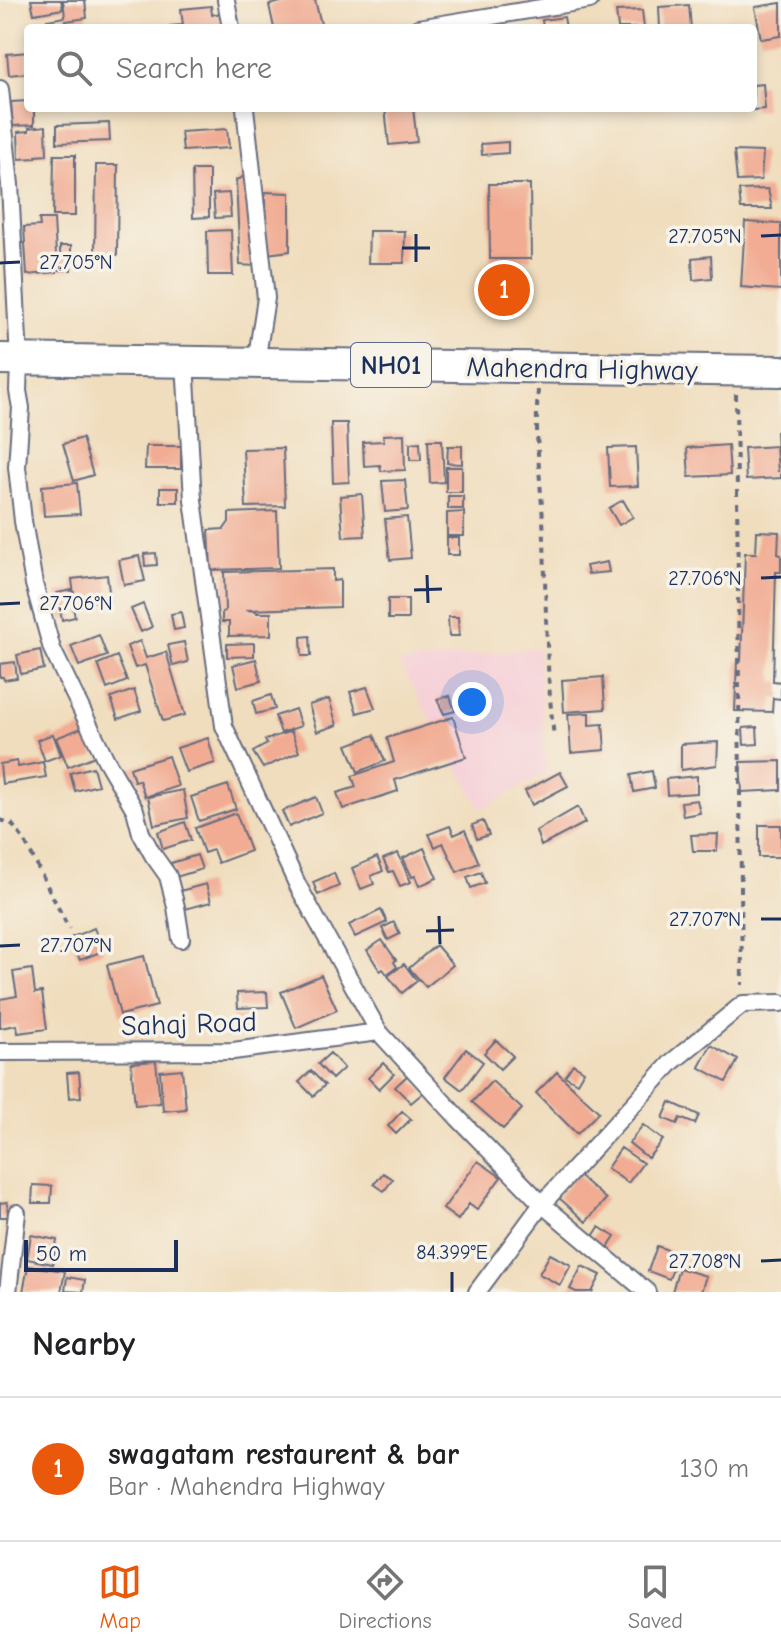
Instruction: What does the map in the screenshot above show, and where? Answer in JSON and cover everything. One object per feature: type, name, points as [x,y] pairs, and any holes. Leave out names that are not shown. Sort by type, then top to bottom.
[{"type":"highway","name":"Mahendra Highway","points":[[9,360],[781,371]]},
{"type":"street","points":[[226,0],[230,24]]},
{"type":"street","points":[[443,24],[590,0]]},
{"type":"street","points":[[0,89],[10,185],[9,360],[21,408],[17,467],[34,584],[52,649],[106,760],[135,810],[141,833],[168,876],[181,939]]},
{"type":"street","points":[[245,112],[266,298],[256,363]]},
{"type":"street","points":[[185,362],[193,500],[224,726],[298,886],[379,1032],[542,1204],[647,1292]]},
{"type":"street","points":[[477,1292],[542,1204],[672,1062],[743,1004],[781,1003]]},
{"type":"street","name":"Sahaj Road","points":[[0,1052],[233,1051],[379,1032]]},
{"type":"street","points":[[8,1292],[17,1213]]},
{"type":"path","points":[[539,368],[536,413],[554,737]]},
{"type":"path","points":[[736,371],[743,1004]]},
{"type":"path","points":[[0,820],[11,823],[24,840],[69,929]]},
{"type":"shaded area","points":[[538,648],[546,773],[481,809],[399,663]]},
{"type":"building","points":[[31,0],[61,0],[63,9],[34,14]]},
{"type":"building","points":[[63,0],[85,0],[87,18],[66,21],[66,24],[48,24],[47,20],[65,17]]},
{"type":"building","points":[[288,0],[315,0],[321,24],[273,24],[269,5]]},
{"type":"building","points":[[781,3],[781,36],[761,39],[755,7]]},
{"type":"building","points":[[689,5],[691,24],[660,24],[659,7]]},
{"type":"building","points":[[211,6],[212,15],[220,13],[221,24],[183,24],[181,9]]},
{"type":"building","points":[[642,10],[644,24],[618,24],[616,11]]},
{"type":"building","points":[[564,17],[565,24],[542,24],[542,20]]},
{"type":"building","points":[[24,52],[24,73],[9,75],[7,54]]},
{"type":"building","points":[[763,84],[765,109],[757,110],[757,85]]},
{"type":"building","points":[[24,101],[24,112],[34,112],[34,125],[13,126],[11,102]]},
{"type":"building","points":[[385,112],[413,112],[417,142],[389,145]]},
{"type":"building","points":[[109,123],[110,141],[57,143],[57,125]]},
{"type":"building","points":[[46,126],[47,155],[19,159],[18,132]]},
{"type":"building","points":[[227,129],[229,148],[183,151],[181,132]]},
{"type":"building","points":[[508,142],[508,153],[482,155],[481,144]]},
{"type":"building","points":[[734,151],[763,152],[761,180],[737,181]]},
{"type":"building","points":[[54,155],[75,155],[75,216],[53,216]]},
{"type":"building","points":[[96,165],[118,165],[117,255],[95,255]]},
{"type":"building","points":[[192,170],[209,170],[209,217],[193,218]]},
{"type":"building","points":[[250,174],[256,266],[240,265],[236,180]]},
{"type":"building","points":[[489,184],[530,184],[531,259],[490,259]]},
{"type":"building","points":[[768,189],[772,209],[741,209],[739,190]]},
{"type":"building","points":[[265,192],[290,193],[290,251],[266,254]]},
{"type":"building","points":[[229,193],[231,217],[215,218],[213,194]]},
{"type":"building","points":[[39,219],[54,219],[57,272],[27,275],[24,227],[40,226]]},
{"type":"building","points":[[745,222],[781,224],[781,290],[741,287]]},
{"type":"building","points":[[231,230],[233,275],[208,275],[207,231]]},
{"type":"building","points":[[369,231],[405,231],[404,263],[368,263]]},
{"type":"building","points":[[60,246],[71,246],[71,270],[60,270]]},
{"type":"building","points":[[711,256],[712,278],[693,280],[692,258]]},
{"type":"building","points":[[501,270],[524,272],[521,290],[499,291]]},
{"type":"building","points":[[331,423],[347,423],[349,482],[333,483]]},
{"type":"building","points":[[776,432],[781,432],[781,478],[746,480],[744,448],[776,446],[778,472]]},
{"type":"building","points":[[404,434],[405,470],[381,471],[380,465],[364,466],[363,442],[384,441],[383,435]]},
{"type":"building","points":[[82,438],[93,475],[74,481],[63,444]]},
{"type":"building","points":[[428,440],[442,440],[444,482],[430,483]]},
{"type":"building","points":[[420,442],[421,460],[410,460],[410,443]]},
{"type":"building","points":[[728,445],[730,475],[689,477],[687,448]]},
{"type":"building","points":[[146,446],[181,446],[181,469],[145,469]]},
{"type":"building","points":[[448,446],[462,446],[462,464],[447,463]]},
{"type":"building","points":[[636,447],[638,486],[610,487],[608,448]]},
{"type":"building","points":[[283,448],[285,506],[246,507],[243,449]]},
{"type":"building","points":[[446,467],[462,467],[462,492],[446,492]]},
{"type":"building","points":[[405,480],[408,510],[385,512],[382,481]]},
{"type":"building","points":[[77,483],[80,514],[44,516],[42,486]]},
{"type":"building","points":[[160,488],[178,488],[178,502],[160,502]]},
{"type":"building","points":[[362,494],[365,536],[343,537],[340,496]]},
{"type":"building","points":[[448,496],[463,496],[463,509],[448,509]]},
{"type":"building","points":[[623,500],[633,517],[619,525],[609,508]]},
{"type":"building","points":[[277,511],[279,568],[211,570],[209,530],[224,529],[229,522],[229,513]]},
{"type":"building","points":[[464,512],[464,536],[447,536],[447,513]]},
{"type":"building","points":[[407,517],[411,558],[390,560],[385,519]]},
{"type":"building","points":[[757,531],[779,532],[778,554],[781,555],[781,572],[776,572],[773,681],[781,682],[781,699],[773,698],[772,712],[735,711],[737,660],[741,661],[745,553],[756,553]]},
{"type":"building","points":[[447,538],[459,538],[459,555],[447,555]]},
{"type":"building","points":[[156,553],[157,565],[145,566],[144,554]]},
{"type":"building","points":[[139,556],[145,581],[124,585],[119,560]]},
{"type":"building","points":[[607,562],[609,572],[588,574],[586,566]]},
{"type":"building","points":[[333,569],[333,581],[340,580],[340,607],[246,610],[271,613],[271,635],[229,636],[229,622],[222,622],[222,612],[225,611],[224,572]]},
{"type":"building","points":[[107,575],[110,600],[75,604],[72,579]]},
{"type":"building","points":[[72,590],[75,617],[62,620],[57,593]]},
{"type":"building","points":[[388,599],[408,599],[408,619],[388,619]]},
{"type":"building","points":[[143,604],[152,627],[141,632],[131,609]]},
{"type":"building","points":[[181,612],[184,628],[174,630],[171,614]]},
{"type":"building","points":[[448,617],[458,617],[459,636],[449,636]]},
{"type":"building","points":[[99,635],[107,656],[79,666],[71,646]]},
{"type":"building","points":[[310,636],[311,656],[302,656],[301,637]]},
{"type":"building","points":[[140,641],[146,658],[166,652],[185,715],[163,721],[145,665],[135,668],[127,646]]},
{"type":"building","points":[[184,642],[188,662],[173,666],[168,645]]},
{"type":"building","points":[[254,643],[254,656],[227,657],[227,644]]},
{"type":"building","points":[[40,650],[44,669],[21,674],[17,655]]},
{"type":"building","points":[[117,656],[127,681],[107,689],[98,664]]},
{"type":"building","points":[[256,659],[261,681],[238,687],[233,665]]},
{"type":"building","points":[[15,662],[17,678],[4,680],[0,677],[0,664]]},
{"type":"building","points":[[603,677],[605,709],[564,712],[562,680]]},
{"type":"building","points":[[367,687],[375,708],[357,713],[350,692]]},
{"type":"building","points":[[134,690],[141,711],[118,719],[111,698]]},
{"type":"building","points":[[271,695],[275,709],[256,714],[253,701]]},
{"type":"building","points":[[450,696],[455,711],[444,714],[437,699]]},
{"type":"building","points":[[329,699],[337,725],[317,732],[309,705]]},
{"type":"building","points":[[295,709],[301,726],[281,733],[275,716]]},
{"type":"building","points":[[589,713],[589,725],[603,724],[605,750],[571,753],[568,714]]},
{"type":"building","points":[[453,717],[466,757],[395,780],[398,791],[343,809],[337,793],[356,787],[352,776],[394,762],[387,738]]},
{"type":"building","points":[[84,727],[95,756],[68,767],[56,738]]},
{"type":"building","points":[[757,727],[758,744],[744,745],[743,728]]},
{"type":"building","points":[[291,731],[299,752],[263,768],[253,752],[267,744],[265,740]]},
{"type":"building","points":[[53,734],[61,755],[45,761],[37,740]]},
{"type":"building","points":[[374,735],[385,761],[358,772],[347,745]]},
{"type":"building","points":[[208,738],[215,763],[186,772],[177,748]]},
{"type":"building","points":[[718,742],[717,765],[681,770],[681,744]]},
{"type":"building","points":[[168,756],[178,786],[145,797],[139,780],[134,781],[130,768]]},
{"type":"building","points":[[17,761],[18,767],[43,762],[46,777],[2,784],[0,764]]},
{"type":"building","points":[[781,761],[781,790],[742,792],[740,762]]},
{"type":"building","points":[[93,767],[98,785],[75,791],[70,773]]},
{"type":"building","points":[[652,771],[655,788],[634,792],[631,775]]},
{"type":"building","points":[[560,772],[568,786],[532,805],[525,791]]},
{"type":"building","points":[[697,776],[697,793],[667,795],[666,779]]},
{"type":"building","points":[[228,785],[236,809],[199,821],[191,797]]},
{"type":"building","points":[[183,790],[188,818],[154,825],[148,797]]},
{"type":"building","points":[[316,797],[322,813],[289,827],[282,811]]},
{"type":"building","points":[[697,800],[700,813],[683,816],[681,802]]},
{"type":"building","points":[[578,807],[585,823],[541,846],[536,831]]},
{"type":"building","points":[[236,813],[250,851],[218,863],[213,850],[204,853],[195,828]]},
{"type":"building","points":[[483,821],[489,835],[477,839],[472,825]]},
{"type":"building","points":[[185,822],[191,840],[163,849],[158,832]]},
{"type":"building","points":[[759,825],[781,825],[781,857],[759,857]]},
{"type":"building","points":[[450,826],[454,835],[465,830],[479,863],[457,872],[443,843],[435,847],[429,834]]},
{"type":"building","points":[[718,834],[717,851],[693,851],[691,835]]},
{"type":"building","points":[[424,848],[437,878],[419,886],[403,858]]},
{"type":"building","points":[[398,853],[411,882],[400,886],[383,859]]},
{"type":"building","points":[[197,855],[202,869],[176,877],[171,863]]},
{"type":"building","points":[[377,857],[383,871],[371,876],[374,884],[361,889],[352,868]]},
{"type":"building","points":[[481,872],[485,883],[471,888],[467,877]]},
{"type":"building","points":[[334,873],[339,886],[318,895],[313,882]]},
{"type":"building","points":[[206,884],[211,902],[185,909],[180,891]]},
{"type":"building","points":[[381,910],[387,922],[355,937],[349,925]]},
{"type":"building","points":[[394,922],[400,934],[388,940],[382,928]]},
{"type":"building","points":[[94,928],[103,951],[80,960],[70,938]]},
{"type":"building","points":[[382,940],[396,960],[397,967],[387,974],[383,969],[380,971],[367,950]]},
{"type":"building","points":[[436,945],[453,965],[426,987],[409,968]]},
{"type":"building","points":[[144,956],[157,1006],[120,1015],[107,965]]},
{"type":"building","points":[[404,964],[417,981],[402,993],[388,976]]},
{"type":"building","points":[[32,969],[35,993],[42,992],[47,1029],[18,1033],[17,1025],[0,1028],[0,999],[17,996],[13,972]]},
{"type":"building","points":[[321,975],[337,1010],[296,1028],[281,992]]},
{"type":"building","points":[[267,992],[268,1007],[238,1008],[237,993]]},
{"type":"building","points":[[232,1017],[244,1017],[243,1031],[231,1031]]},
{"type":"building","points":[[496,1040],[513,1056],[500,1069],[484,1053]]},
{"type":"building","points":[[711,1045],[738,1060],[726,1082],[699,1067]]},
{"type":"building","points":[[466,1049],[483,1062],[462,1090],[445,1077]]},
{"type":"building","points":[[330,1053],[344,1068],[332,1079],[318,1064]]},
{"type":"building","points":[[156,1061],[160,1103],[135,1105],[131,1063]]},
{"type":"building","points":[[383,1063],[394,1074],[379,1089],[368,1078]]},
{"type":"building","points":[[573,1064],[584,1071],[577,1083],[565,1076]]},
{"type":"building","points":[[182,1069],[186,1109],[163,1111],[160,1071]]},
{"type":"building","points":[[311,1071],[325,1085],[313,1096],[299,1082]]},
{"type":"building","points":[[79,1072],[81,1097],[69,1098],[67,1073]]},
{"type":"building","points":[[557,1072],[599,1112],[577,1134],[536,1093]]},
{"type":"building","points":[[408,1075],[424,1092],[411,1103],[395,1087]]},
{"type":"building","points":[[492,1081],[522,1109],[503,1129],[472,1102]]},
{"type":"building","points":[[670,1102],[699,1115],[695,1124],[680,1118],[677,1124],[663,1118]]},
{"type":"building","points":[[402,1111],[411,1119],[396,1134],[388,1126]]},
{"type":"building","points":[[643,1125],[663,1140],[648,1158],[629,1143]]},
{"type":"building","points":[[621,1148],[643,1163],[628,1183],[607,1168]]},
{"type":"building","points":[[478,1161],[501,1177],[477,1210],[469,1204],[458,1220],[443,1209]]},
{"type":"building","points":[[383,1173],[393,1179],[384,1191],[374,1184]]},
{"type":"building","points":[[577,1174],[606,1199],[586,1222],[558,1197]]},
{"type":"building","points":[[33,1185],[52,1186],[51,1203],[32,1203]]},
{"type":"building","points":[[7,1202],[8,1217],[0,1217],[0,1203]]},
{"type":"building","points":[[599,1227],[615,1237],[605,1252],[590,1241]]},
{"type":"building","points":[[31,1235],[57,1240],[53,1264],[27,1259]]},
{"type":"building","points":[[657,1246],[679,1254],[669,1279],[648,1271]]},
{"type":"building","points":[[550,1254],[571,1265],[560,1285],[539,1274]]},
{"type":"building","points":[[28,1266],[65,1271],[61,1292],[23,1292]]},
{"type":"building","points":[[582,1266],[601,1275],[592,1292],[570,1289]]},
{"type":"building","points":[[679,1268],[706,1276],[701,1292],[672,1292]]},
{"type":"building","points":[[67,1277],[85,1280],[83,1292],[65,1291]]},
{"type":"place","name":"swagatam restaurent & bar","points":[[504,290]]}]
